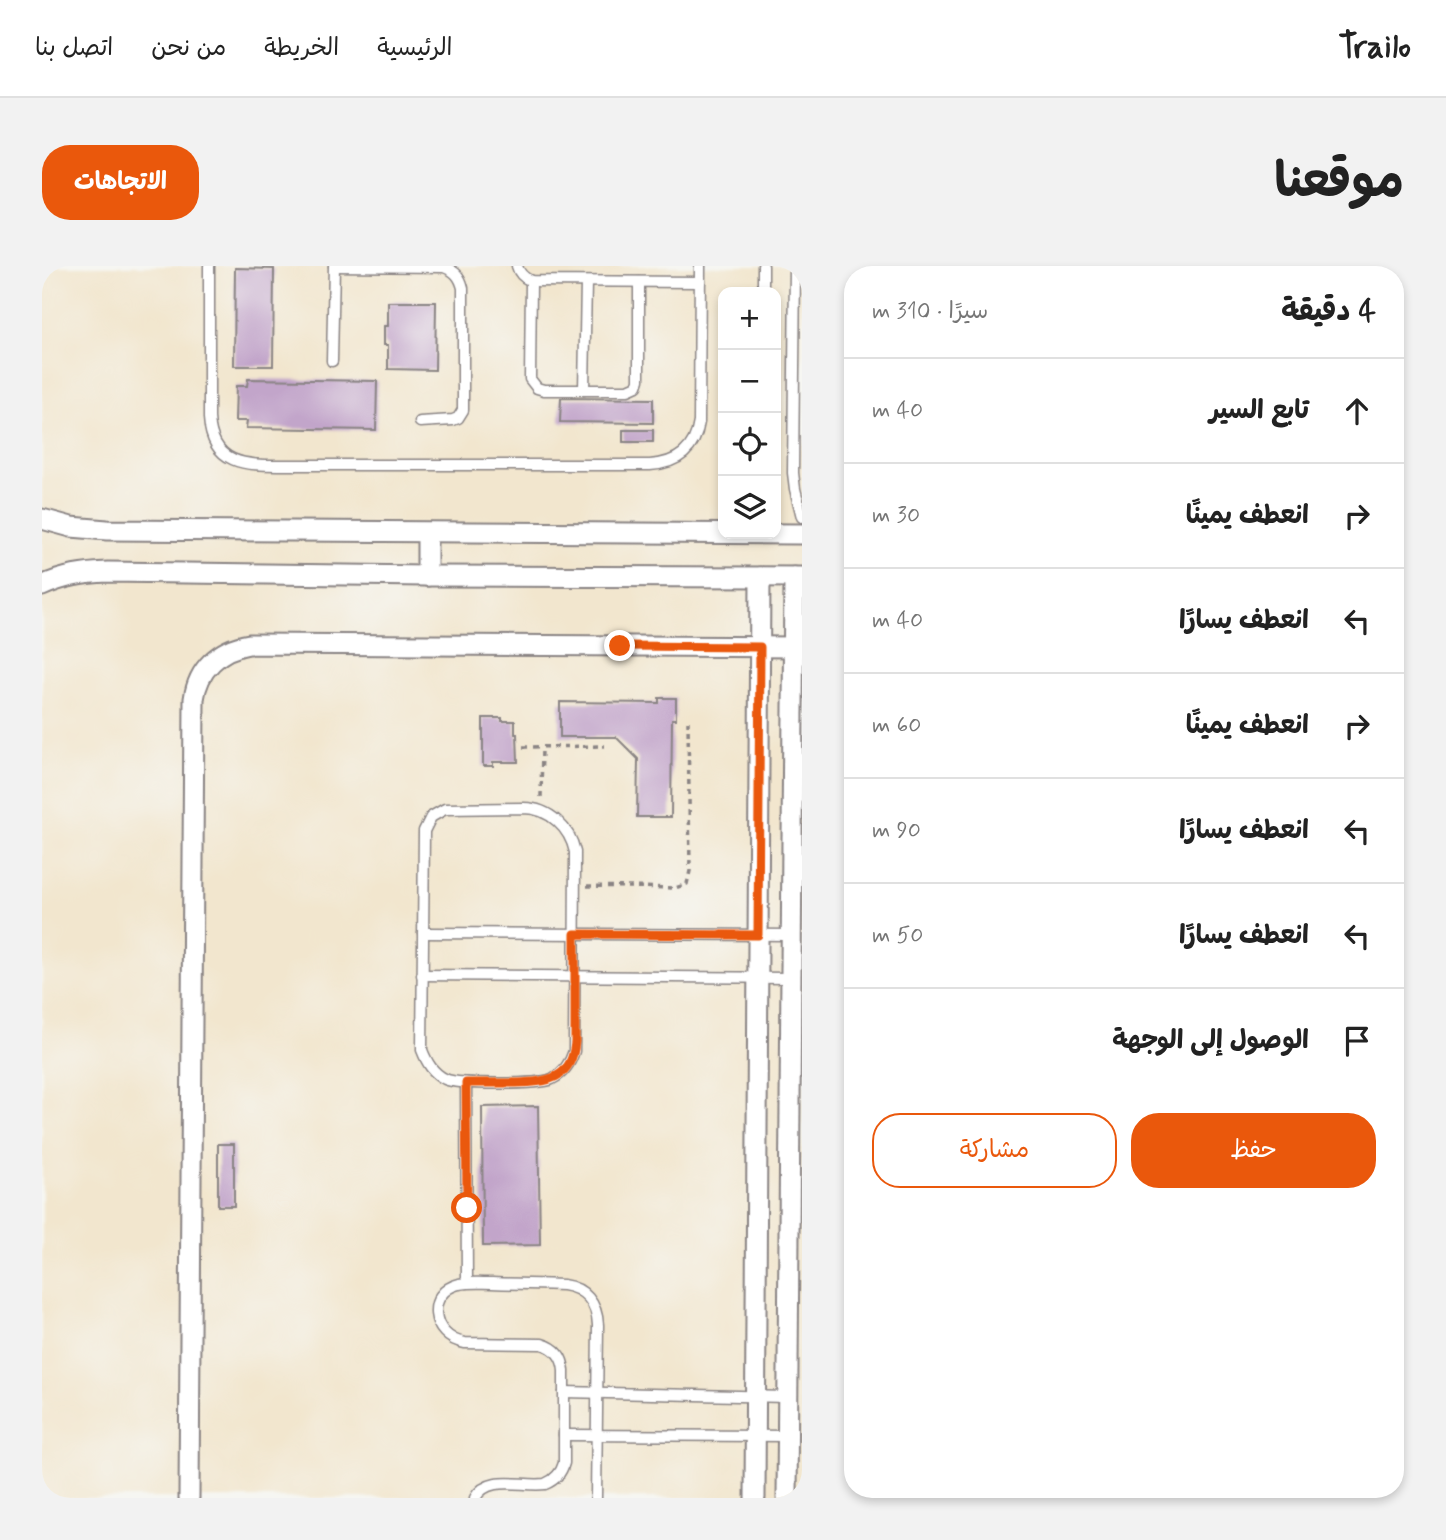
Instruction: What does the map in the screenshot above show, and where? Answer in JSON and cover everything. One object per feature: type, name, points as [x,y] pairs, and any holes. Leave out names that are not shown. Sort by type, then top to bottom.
[{"type":"street","points":[[42,519],[71,527],[107,530],[718,534]]},
{"type":"street","points":[[426,533],[426,576]]},
{"type":"street","points":[[781,534],[802,534]]},
{"type":"street","points":[[42,586],[82,573],[108,572],[798,577],[792,935],[795,1201],[787,1397],[787,1498]]},
{"type":"street","points":[[755,1498],[760,577]]},
{"type":"street","points":[[189,1498],[194,699],[201,675],[211,662],[225,651],[249,644],[798,647]]},
{"type":"lane","points":[[209,266],[212,438],[225,454],[243,464],[253,465],[650,465],[669,462],[687,450],[697,433],[700,266]]},
{"type":"lane","points":[[332,361],[334,266],[444,267],[455,272],[463,288],[463,410],[458,418],[453,420],[420,422]]},
{"type":"lane","points":[[517,266],[520,274],[531,281],[700,282]]},
{"type":"lane","points":[[763,266],[763,287]]},
{"type":"lane","points":[[795,266],[793,473],[794,489],[802,517]]},
{"type":"lane","points":[[531,281],[532,383],[540,389],[584,390],[631,389],[639,383],[639,282]]},
{"type":"lane","points":[[584,390],[586,282]]},
{"type":"lane","points":[[452,809],[541,810],[552,817],[570,836],[575,852],[575,886],[574,1051],[568,1067],[547,1081],[538,1082],[466,1083],[449,1081],[442,1077],[429,1066],[422,1042],[424,831],[431,817],[437,812],[452,809]]},
{"type":"lane","points":[[423,933],[792,935]]},
{"type":"lane","points":[[422,975],[792,978]]},
{"type":"lane","points":[[466,1083],[467,1283]]},
{"type":"lane","points":[[475,1498],[481,1489],[492,1484],[537,1485],[552,1481],[562,1470],[564,1364],[561,1356],[542,1344],[457,1342],[443,1332],[436,1317],[439,1300],[451,1287],[467,1283],[573,1286],[589,1297],[597,1316],[596,1498]]},
{"type":"lane","points":[[564,1392],[787,1397]]},
{"type":"lane","points":[[564,1435],[787,1436]]},
{"type":"path","points":[[575,886],[675,888],[687,884],[690,871],[688,721]]},
{"type":"path","points":[[523,747],[605,746]]},
{"type":"path","points":[[541,810],[542,747]]},
{"type":"building","points":[[235,268],[274,269],[273,366],[234,366]]},
{"type":"building","points":[[388,302],[436,302],[435,370],[388,369],[388,345],[384,345],[384,326],[388,326]]},
{"type":"building","points":[[248,379],[377,381],[376,430],[246,428],[247,421],[235,421],[236,386],[247,386]]},
{"type":"building","points":[[561,398],[653,399],[653,423],[560,422]]},
{"type":"building","points":[[623,430],[653,430],[653,442],[623,442]]},
{"type":"building","points":[[659,698],[676,698],[676,719],[672,719],[671,817],[637,817],[638,759],[616,737],[560,737],[560,702],[659,703]]},
{"type":"building","points":[[483,718],[515,721],[518,762],[493,762],[493,766],[483,766]]},
{"type":"building","points":[[538,1106],[540,1245],[483,1246],[482,1107]]},
{"type":"building","points":[[218,1144],[234,1144],[234,1206],[218,1206]]},
{"type":"route","points":[[467,1208],[466,1083],[547,1081],[568,1067],[575,1042],[575,934],[758,935],[760,647],[620,646]]}]
